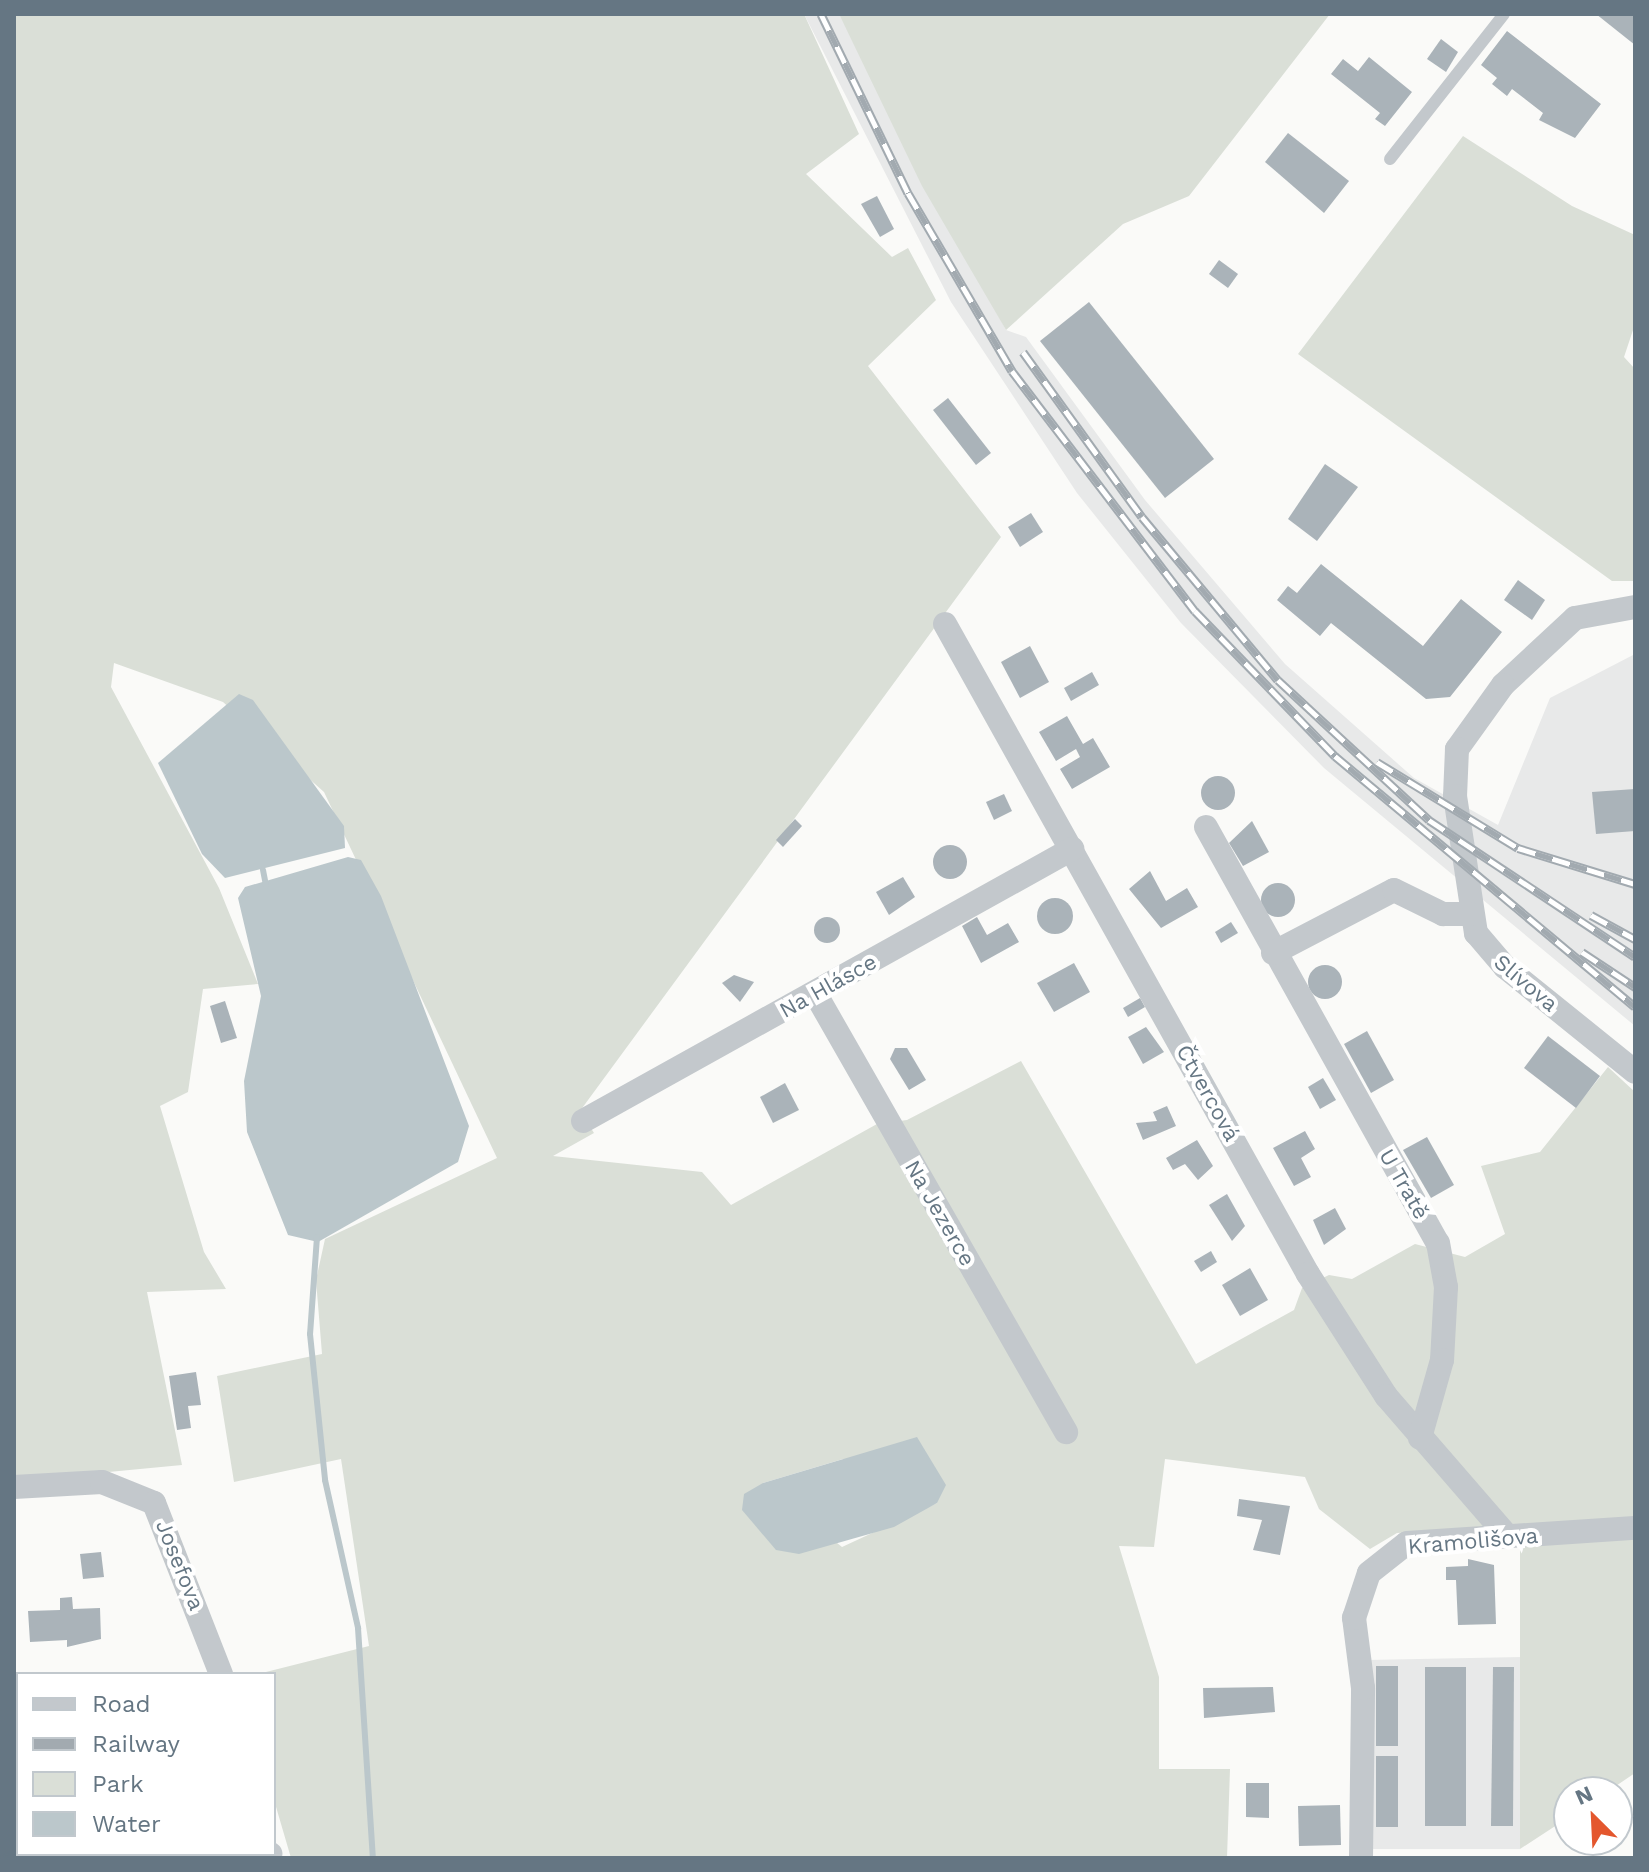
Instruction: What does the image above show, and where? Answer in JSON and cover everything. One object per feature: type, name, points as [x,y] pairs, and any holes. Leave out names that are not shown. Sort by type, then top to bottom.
[{"type":"street","name":"Slívova","points":[[1635,607],[1593,609],[1546,640],[1457,749],[1463,864],[1471,914],[1489,951],[1635,1072]]},
{"type":"street","name":"Čtvercová","points":[[945,624],[1308,1274],[1420,1438],[1508,1537]]},
{"type":"street","name":"U Tratě","points":[[1206,827],[1273,953],[1438,1243],[1446,1287],[1442,1360],[1420,1438]]},
{"type":"street","name":"Na Hlásce","points":[[583,1121],[1072,849]]},
{"type":"street","points":[[1273,953],[1394,890],[1443,914],[1471,914]]},
{"type":"street","name":"Na Jezerce","points":[[815,993],[1066,1432]]},
{"type":"street","name":"Josefova","points":[[14,1487],[102,1482],[154,1503],[220,1672]]},
{"type":"street","name":"Kramolišova","points":[[1361,1858],[1363,1688],[1354,1618],[1369,1573],[1407,1543],[1635,1528]]},
{"type":"lane","points":[[1390,159],[1504,14]]},
{"type":"shaded area","points":[[804,14],[839,14],[1006,330],[1026,337],[1145,500],[1285,664],[1414,778],[1498,825],[1550,698],[1635,654],[1635,1026],[1324,768],[1181,623],[1077,493],[951,302]]},
{"type":"shaded area","points":[[1522,1657],[1520,1849],[1369,1849],[1367,1660]]},
{"type":"green space","points":[[14,14],[804,14],[859,134],[806,174],[892,257],[908,248],[936,300],[868,366],[1001,537],[580,1111],[594,1133],[553,1156],[702,1172],[731,1205],[877,1124],[907,1120],[1021,1061],[1196,1364],[1294,1310],[1302,1288],[1329,1275],[1352,1279],[1415,1244],[1465,1257],[1505,1234],[1481,1166],[1540,1152],[1608,1067],[1635,1092],[1635,1520],[1397,1533],[1370,1549],[1319,1509],[1305,1477],[1165,1459],[1154,1547],[1119,1546],[1159,1677],[1159,1769],[1230,1769],[1227,1858],[291,1858],[276,1807],[276,1672],[266,1672],[369,1646],[341,1459],[234,1482],[217,1376],[322,1354],[316,1280],[325,1239],[497,1158],[324,792],[223,702],[114,663],[111,687],[219,888],[258,984],[203,989],[188,1092],[160,1106],[204,1252],[226,1289],[147,1292],[182,1465],[14,1481]],"holes":[[[843,1459],[937,1503],[842,1547],[763,1483]]]},
{"type":"green space","points":[[839,14],[1330,14],[1189,196],[1123,224],[1006,330],[922,186]]},
{"type":"green space","points":[[1463,136],[1572,206],[1635,235],[1635,324],[1624,357],[1635,369],[1635,581],[1612,581],[1298,354]]},
{"type":"green space","points":[[1635,1538],[1635,1773],[1631,1776],[1553,1776],[1553,1827],[1520,1849],[1520,1545]]},
{"type":"water","points":[[239,694],[253,700],[344,826],[345,848],[225,878],[202,854],[158,763]]},
{"type":"water","points":[[348,857],[361,860],[381,896],[469,1126],[458,1162],[318,1242],[288,1235],[247,1132],[244,1081],[261,996],[238,898],[245,887]]},
{"type":"water","points":[[917,1437],[946,1485],[937,1503],[894,1527],[799,1554],[776,1550],[742,1510],[744,1494],[763,1483]]},
{"type":"building","points":[[1596,14],[1635,14],[1635,45]]},
{"type":"building","points":[[1507,31],[1601,104],[1575,138],[1539,120],[1543,113],[1512,89],[1507,96],[1492,84],[1497,78],[1481,65]]},
{"type":"building","points":[[1441,39],[1458,52],[1446,72],[1427,59]]},
{"type":"building","points":[[1369,57],[1412,92],[1385,126],[1375,119],[1380,113],[1331,74],[1343,59],[1358,71]]},
{"type":"building","points":[[1288,133],[1349,181],[1324,213],[1265,162]]},
{"type":"building","points":[[877,196],[894,229],[880,237],[861,204]]},
{"type":"building","points":[[1219,260],[1238,274],[1228,288],[1209,274]]},
{"type":"building","points":[[1089,302],[1214,459],[1165,498],[1040,341]]},
{"type":"building","points":[[948,398],[991,453],[976,465],[933,410]]},
{"type":"building","points":[[1325,464],[1358,487],[1317,541],[1288,519]]},
{"type":"building","points":[[1031,513],[1043,532],[1020,547],[1008,527]]},
{"type":"building","points":[[1321,564],[1423,646],[1461,599],[1502,632],[1450,697],[1426,699],[1331,623],[1320,636],[1277,600],[1288,586],[1297,593]]},
{"type":"building","points":[[1518,580],[1545,600],[1532,620],[1504,600]]},
{"type":"building","points":[[1030,646],[1049,682],[1020,698],[1001,662]]},
{"type":"building","points":[[1092,672],[1099,685],[1071,701],[1064,688]]},
{"type":"building","points":[[1067,716],[1083,744],[1093,738],[1110,767],[1072,789],[1060,769],[1080,757],[1076,749],[1056,761],[1039,732]]},
{"type":"building","points":[[1218,776],[1230,781],[1235,793],[1230,805],[1218,810],[1206,805],[1201,793],[1206,781]]},
{"type":"building","points":[[1635,789],[1635,831],[1596,834],[1592,792]]},
{"type":"building","points":[[1004,794],[1012,811],[994,820],[986,802]]},
{"type":"building","points":[[795,819],[802,826],[783,847],[776,840]]},
{"type":"building","points":[[1252,821],[1269,852],[1243,866],[1229,843]]},
{"type":"building","points":[[950,845],[962,850],[967,862],[962,874],[950,879],[938,874],[933,862],[938,850]]},
{"type":"building","points":[[1150,871],[1166,901],[1187,888],[1198,907],[1161,928],[1129,889]]},
{"type":"building","points":[[903,877],[915,897],[889,915],[876,892]]},
{"type":"building","points":[[1278,883],[1290,888],[1295,900],[1290,912],[1278,917],[1266,912],[1261,900],[1266,888]]},
{"type":"building","points":[[1055,898],[1068,903],[1073,916],[1068,929],[1055,934],[1042,929],[1037,916],[1042,903]]},
{"type":"building","points":[[827,917],[836,921],[840,930],[836,939],[827,943],[818,939],[814,930],[818,921]]},
{"type":"building","points":[[977,917],[987,935],[1008,923],[1019,942],[981,963],[962,926]]},
{"type":"building","points":[[1231,922],[1238,933],[1221,943],[1215,932]]},
{"type":"building","points":[[1074,963],[1090,992],[1054,1012],[1037,983]]},
{"type":"building","points":[[1325,965],[1337,970],[1342,982],[1337,994],[1325,999],[1313,994],[1308,982],[1313,970]]},
{"type":"building","points":[[734,975],[754,982],[740,1002],[722,983]]},
{"type":"building","points":[[1140,998],[1145,1007],[1128,1017],[1123,1008]]},
{"type":"building","points":[[225,1001],[237,1038],[221,1043],[210,1006]]},
{"type":"building","points":[[1146,1027],[1164,1052],[1143,1064],[1128,1037]]},
{"type":"building","points":[[1367,1031],[1394,1080],[1371,1093],[1344,1044]]},
{"type":"building","points":[[1548,1036],[1600,1076],[1576,1108],[1524,1068]]},
{"type":"building","points":[[895,1048],[907,1048],[926,1080],[909,1090],[890,1059]]},
{"type":"building","points":[[1323,1078],[1336,1100],[1320,1109],[1308,1087]]},
{"type":"building","points":[[785,1083],[799,1110],[773,1123],[760,1097]]},
{"type":"building","points":[[1167,1106],[1176,1126],[1143,1140],[1136,1123],[1157,1121],[1153,1112]]},
{"type":"building","points":[[1305,1131],[1315,1149],[1301,1158],[1311,1177],[1294,1186],[1273,1148]]},
{"type":"building","points":[[1427,1137],[1454,1185],[1431,1198],[1403,1150]]},
{"type":"building","points":[[1197,1140],[1213,1166],[1198,1180],[1185,1164],[1173,1170],[1166,1158]]},
{"type":"building","points":[[1227,1194],[1245,1226],[1232,1241],[1209,1205]]},
{"type":"building","points":[[1335,1208],[1346,1229],[1324,1245],[1313,1220]]},
{"type":"building","points":[[1211,1251],[1217,1262],[1201,1272],[1194,1261]]},
{"type":"building","points":[[1250,1268],[1268,1300],[1240,1316],[1222,1285]]},
{"type":"building","points":[[196,1372],[201,1405],[188,1406],[191,1428],[177,1430],[169,1376]]},
{"type":"building","points":[[1239,1499],[1290,1506],[1280,1555],[1253,1550],[1262,1520],[1237,1516]]},
{"type":"building","points":[[101,1552],[104,1577],[83,1579],[80,1554]]},
{"type":"building","points":[[1468,1559],[1494,1565],[1496,1624],[1458,1625],[1456,1580],[1446,1580],[1446,1567],[1468,1566]]},
{"type":"building","points":[[72,1597],[73,1609],[100,1608],[101,1639],[67,1647],[67,1640],[30,1642],[28,1611],[60,1610],[60,1598]]},
{"type":"building","points":[[1376,1666],[1398,1666],[1398,1746],[1376,1746]]},
{"type":"building","points":[[1425,1667],[1466,1667],[1466,1826],[1425,1826]]},
{"type":"building","points":[[1493,1667],[1514,1667],[1513,1826],[1491,1826]]},
{"type":"building","points":[[1273,1687],[1275,1712],[1204,1718],[1203,1688]]},
{"type":"building","points":[[1376,1756],[1398,1756],[1398,1827],[1376,1827]]},
{"type":"building","points":[[1246,1783],[1269,1783],[1269,1818],[1246,1817]]},
{"type":"building","points":[[1340,1805],[1341,1845],[1299,1846],[1298,1806]]},
{"type":"building","points":[[52,1856],[118,1858],[53,1858]]},
{"type":"waterway","points":[[263,870],[266,886]]},
{"type":"waterway","points":[[317,1237],[310,1334],[325,1480],[358,1628],[373,1858]]},
{"type":"railway","points":[[821,14],[908,193],[1012,371],[1195,611],[1335,756],[1635,1007]]},
{"type":"railway","points":[[1023,352],[1142,517],[1278,680],[1429,820],[1635,957]]},
{"type":"railway","points":[[1377,762],[1518,848],[1635,884]]},
{"type":"railway","points":[[1591,915],[1635,939]]},
{"type":"railway","points":[[1582,952],[1635,987]]}]
